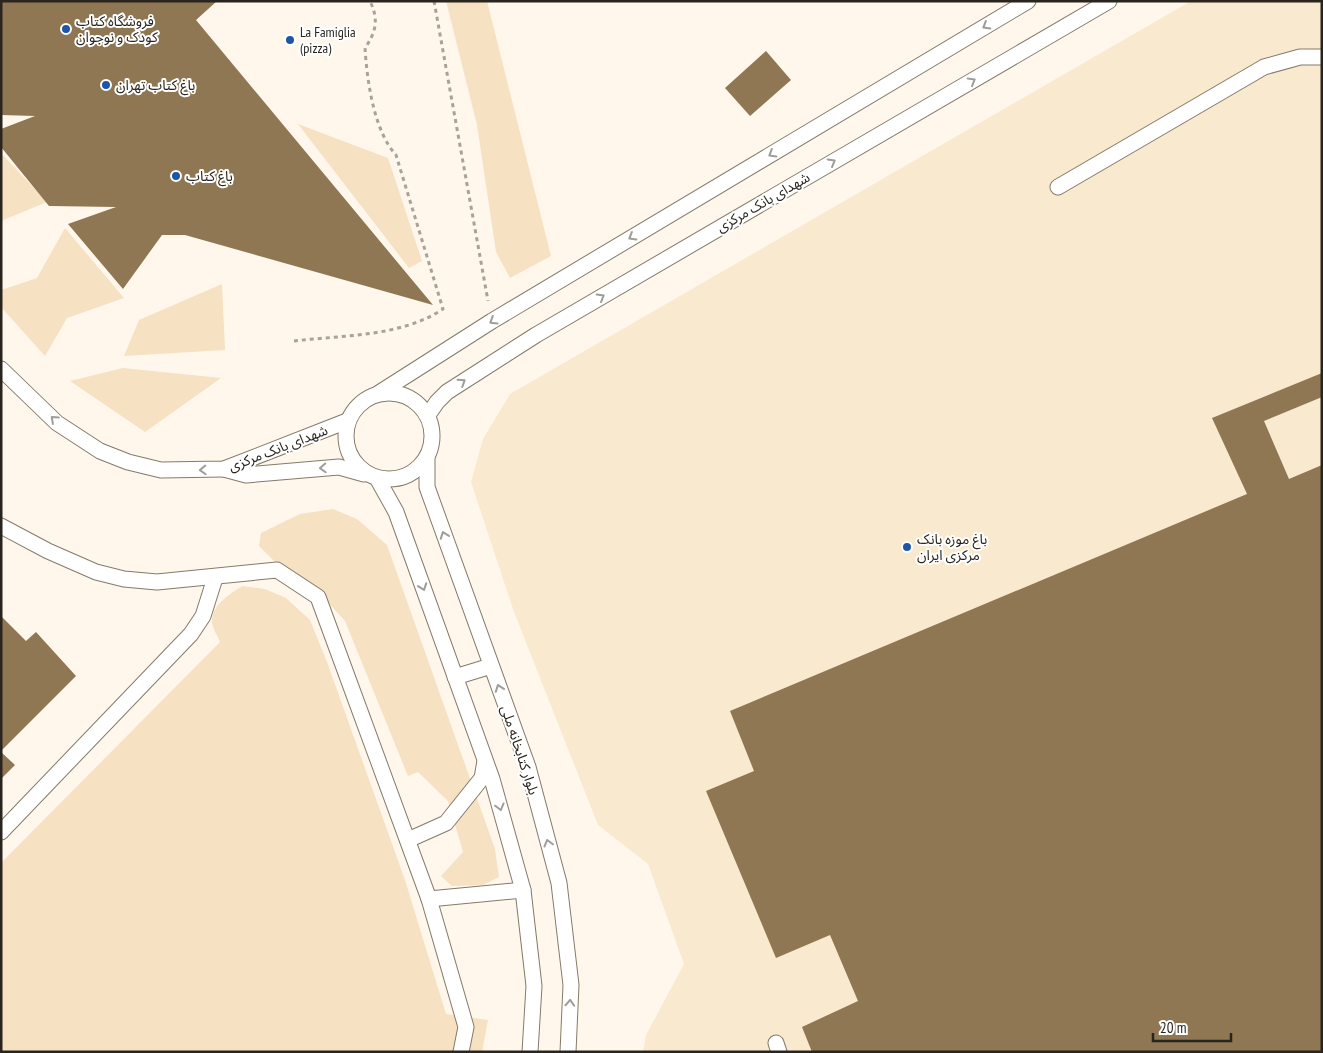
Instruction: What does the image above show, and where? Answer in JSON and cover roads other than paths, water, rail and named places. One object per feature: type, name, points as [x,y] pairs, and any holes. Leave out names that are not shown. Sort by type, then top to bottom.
[{"type":"lane","points":[[530,1052],[534,986],[523,890],[486,759],[396,512],[374,477],[360,469],[351,459],[346,447],[348,421],[355,408],[366,399],[379,393],[492,321],[1028,1]]},
{"type":"lane","name":"شهدای بانک مرکزی","points":[[428,415],[437,402],[448,392],[536,334],[1109,1]]},
{"type":"lane","points":[[1058,187],[1264,67],[1300,57],[1322,57]]},
{"type":"lane","name":"شهدای بانک مرکزی","points":[[1,369],[57,423],[100,451],[128,462],[161,470],[224,469],[348,421]]},
{"type":"lane","points":[[224,469],[254,474],[339,467],[374,477],[392,479],[406,476],[418,469],[427,457],[432,444],[432,429],[428,415],[419,404],[407,396],[393,392],[379,393]]},
{"type":"lane","name":"بلوار کتابخانه ملی","points":[[427,457],[427,486],[528,768],[559,883],[571,985],[568,1052]]},
{"type":"lane","points":[[1,526],[48,551],[96,572],[124,579],[157,582],[215,578],[277,570],[318,597],[429,899],[466,1027],[461,1052]]},
{"type":"lane","points":[[1,832],[192,634],[203,616],[215,578]]},
{"type":"lane","points":[[456,677],[491,666]]},
{"type":"lane","points":[[408,840],[446,823],[482,778],[486,759]]},
{"type":"lane","points":[[429,899],[523,890]]},
{"type":"place","name":"فروشگاه کتاب کودک و نوجوان","points":[[66,29]]},
{"type":"place","name":"La Famiglia (pizza)","points":[[290,40]]},
{"type":"place","name":"باغ کتاب تهران","points":[[106,85]]},
{"type":"place","name":"باغ کتاب","points":[[176,176]]},
{"type":"place","name":"باغ موزه بانک مرکزی ایران","points":[[907,547]]}]
